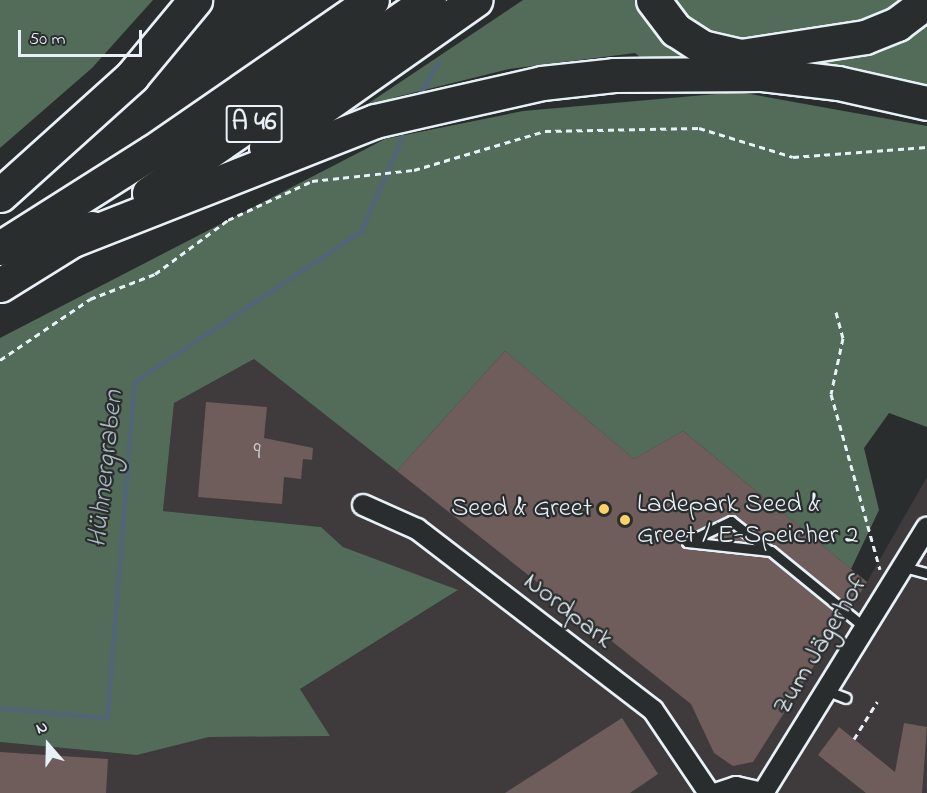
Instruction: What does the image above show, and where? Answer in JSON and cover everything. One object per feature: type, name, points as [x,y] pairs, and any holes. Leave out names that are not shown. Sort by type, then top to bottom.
[{"type":"highway","points":[[0,195],[132,76],[195,0]]},
{"type":"highway","name":"A 46","points":[[0,248],[152,152],[372,0]]},
{"type":"highway","name":"A 46","points":[[0,285],[245,129],[429,0]]},
{"type":"highway","points":[[210,184],[475,0]]},
{"type":"highway","points":[[653,0],[676,30],[702,47],[741,56],[865,37],[897,24],[927,1]]},
{"type":"highway","points":[[73,240],[210,184],[375,121],[475,94],[583,78],[762,74],[838,83],[927,104]]},
{"type":"street","name":"Nordpark","points":[[363,505],[417,529],[652,710],[709,793]]},
{"type":"street","name":"Zum Jägerhof","points":[[763,793],[863,626],[927,527]]},
{"type":"street","points":[[718,793],[736,787],[763,793]]},
{"type":"lane","points":[[771,551],[687,542],[731,521],[771,551],[863,626]]},
{"type":"lane","points":[[900,566],[927,573]]},
{"type":"lane","points":[[825,690],[846,698]]},
{"type":"path","points":[[0,360],[90,299],[155,274],[228,220],[312,181],[395,171],[545,131],[699,128],[793,157],[927,147]]},
{"type":"path","points":[[836,312],[843,338],[831,394],[880,568]]},
{"type":"path","points":[[854,739],[877,702]]},
{"type":"shaded area","points":[[505,351],[683,431],[867,582],[927,477],[927,793],[0,793],[0,742],[137,755],[209,737],[330,736],[300,689],[457,591],[343,547],[321,527],[163,511],[174,403],[254,359],[397,471]]},
{"type":"green space","points":[[0,0],[153,0],[92,68],[0,148]]},
{"type":"green space","points":[[523,0],[644,0],[704,60],[646,62],[635,53],[509,69],[396,97],[351,115]]},
{"type":"green space","points":[[670,0],[907,0],[882,17],[763,44],[696,33]]},
{"type":"green space","points":[[927,22],[927,93],[782,66],[893,40]]},
{"type":"green space","points":[[739,92],[927,126],[927,427],[889,413],[864,448],[879,510],[851,569],[683,431],[634,459],[505,351],[397,471],[254,359],[174,403],[163,511],[321,527],[343,547],[458,590],[300,689],[330,736],[209,737],[137,755],[0,742],[0,338],[385,139],[523,111]]},
{"type":"building","name":"Ladepark Seed & Greet / E-Speicher 2","points":[[505,351],[634,459],[683,431],[867,582],[753,762],[733,766],[714,753],[691,704],[397,471]]},
{"type":"building","points":[[206,402],[267,407],[264,438],[313,448],[312,460],[303,459],[301,479],[284,477],[282,504],[198,497]]},
{"type":"building","points":[[622,718],[658,774],[630,793],[505,793]]},
{"type":"building","points":[[904,723],[927,727],[922,793],[866,793],[818,755],[839,727],[895,772]]},
{"type":"building","points":[[0,752],[108,759],[106,793],[0,793]]},
{"type":"waterway","name":"Hühnergraben","points":[[419,95],[438,62]]},
{"type":"waterway","name":"Hühnergraben","points":[[0,708],[107,718],[134,382],[361,231],[402,137]]},
{"type":"place","name":"Seed & Greet","points":[[604,509]]},
{"type":"place","name":"Ladepark Seed & Greet / E-Speicher 2","points":[[625,520]]}]
